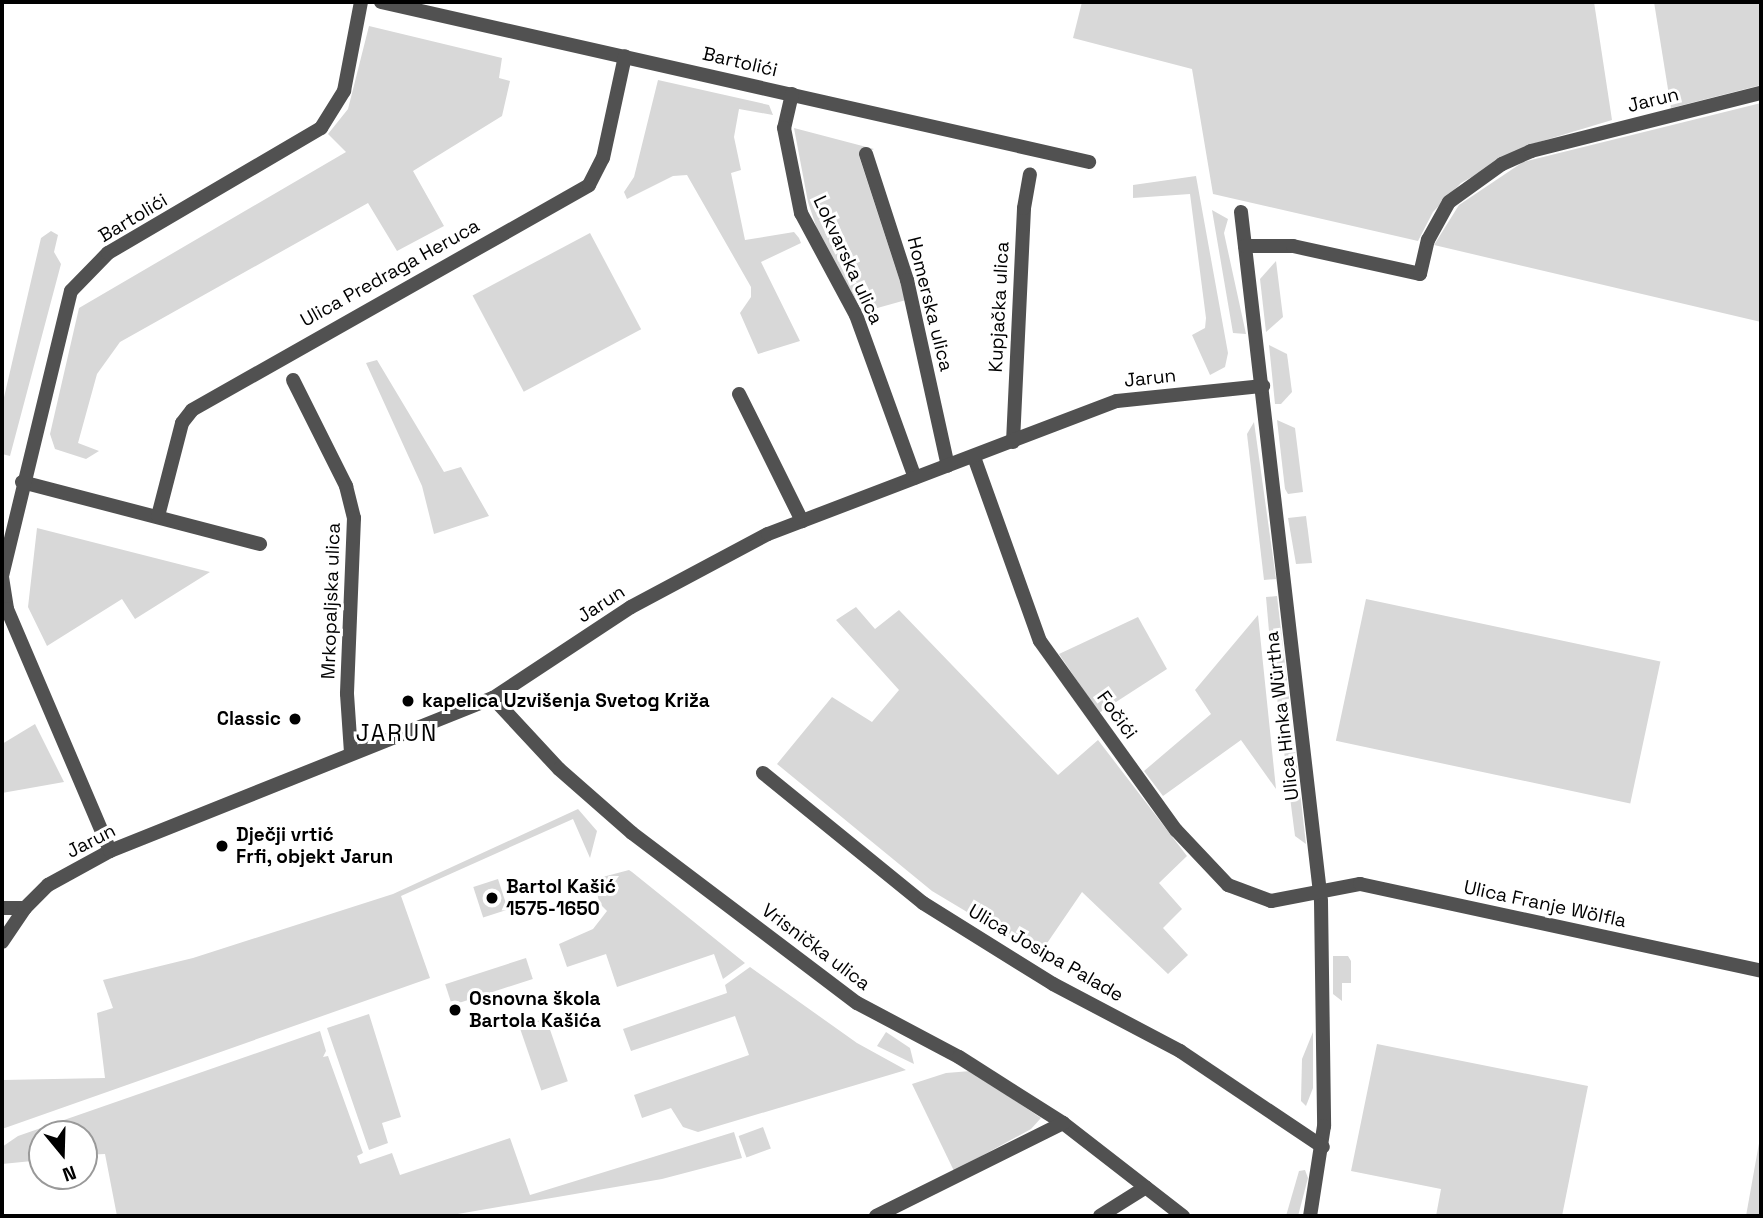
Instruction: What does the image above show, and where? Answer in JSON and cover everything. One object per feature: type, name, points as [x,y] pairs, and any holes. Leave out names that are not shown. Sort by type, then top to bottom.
[{"type":"street","name":"Bartolići","points":[[110,851],[7,609],[2,576],[22,482],[71,291],[108,253],[321,128],[344,91],[361,2]]},
{"type":"street","name":"Bartolići","points":[[381,2],[1089,162]]},
{"type":"street","name":"Ulica Predraga Heruca","points":[[158,516],[182,423],[192,410],[589,185],[603,158],[625,55]]},
{"type":"street","name":"Jarun","points":[[1245,246],[1293,246],[1420,274],[1428,240],[1449,202],[1502,164],[1531,151],[1761,93]]},
{"type":"street","name":"Lokvarska ulica","points":[[792,94],[783,128],[801,213],[856,315],[915,478]]},
{"type":"street","name":"Homerska ulica","points":[[866,154],[907,280],[948,466]]},
{"type":"street","name":"Kupjačka ulica","points":[[1013,442],[1024,208],[1030,175]]},
{"type":"street","name":"Ulica Hinka Würtha","points":[[1241,212],[1320,891],[1323,1147],[1310,1216]]},
{"type":"street","name":"Mrkopaljska ulica","points":[[293,380],[346,486],[354,518],[347,694],[351,753]]},
{"type":"street","name":"Jarun","points":[[2,942],[25,908],[48,885],[110,851],[494,698],[671,584],[802,522],[1117,401],[1263,386]]},
{"type":"street","points":[[739,394],[802,522]]},
{"type":"street","name":"Fočići","points":[[974,457],[1040,641],[1176,830],[1228,884],[1263,900],[1320,891]]},
{"type":"street","points":[[22,482],[260,544]]},
{"type":"street","name":"Vrisnička ulica","points":[[494,698],[559,769],[632,833],[857,1003],[959,1057],[1063,1123],[1183,1216]]},
{"type":"street","name":"Ulica Josipa Palade","points":[[763,773],[923,903],[1053,984],[1180,1051],[1323,1147]]},
{"type":"street","name":"Ulica Franje Wölfla","points":[[1320,891],[1360,884],[1761,971]]},
{"type":"street","points":[[2,908],[25,908]]},
{"type":"street","points":[[876,1216],[1063,1123]]},
{"type":"street","points":[[1100,1216],[1146,1187]]},
{"type":"shaded area","points":[[1082,2],[1594,2],[1612,120],[1529,145],[1461,183],[1433,212],[1418,241],[1213,194],[1192,69],[1073,38]]},
{"type":"shaded area","points":[[1654,2],[1761,2],[1761,85],[1671,108]]},
{"type":"shaded area","points":[[369,26],[502,58],[499,78],[510,81],[502,116],[413,171],[444,226],[397,251],[368,203],[120,342],[97,374],[78,443],[99,451],[86,459],[55,449],[50,434],[79,308],[346,152],[328,134],[348,109]]},
{"type":"shaded area","points":[[658,80],[769,105],[773,115],[739,109],[734,137],[741,170],[731,173],[745,240],[794,232],[799,238],[801,243],[761,262],[800,341],[758,354],[740,313],[751,297],[751,287],[687,175],[673,176],[627,199],[624,192],[634,177]]},
{"type":"shaded area","points":[[1761,103],[1761,322],[1434,245],[1459,205],[1523,162]]},
{"type":"shaded area","points":[[794,128],[874,149],[859,156],[906,300],[863,312],[819,235],[808,202]]},
{"type":"shaded area","points":[[1196,176],[1228,353],[1225,367],[1210,375],[1192,335],[1205,328],[1206,318],[1190,194],[1133,198],[1133,185]]},
{"type":"shaded area","points":[[1212,210],[1228,219],[1224,233],[1246,334],[1233,333]]},
{"type":"shaded area","points":[[51,231],[58,235],[54,252],[61,264],[10,456],[2,454],[2,406],[41,238]]},
{"type":"shaded area","points":[[590,233],[641,329],[524,392],[473,295]]},
{"type":"shaded area","points":[[1276,261],[1283,317],[1266,332],[1260,279]]},
{"type":"shaded area","points":[[1269,345],[1287,354],[1292,392],[1281,404],[1275,404]]},
{"type":"shaded area","points":[[377,360],[444,472],[461,467],[489,516],[434,534],[422,486],[366,363]]},
{"type":"shaded area","points":[[1277,420],[1295,428],[1303,492],[1288,494],[1285,489]]},
{"type":"shaded area","points":[[1254,422],[1276,579],[1264,580],[1247,434]]},
{"type":"shaded area","points":[[1306,516],[1312,563],[1296,564],[1288,518]]},
{"type":"shaded area","points":[[37,528],[210,572],[135,619],[122,599],[47,646],[28,607]]},
{"type":"shaded area","points":[[1277,596],[1306,844],[1295,836],[1270,643],[1266,597]]},
{"type":"shaded area","points":[[1366,599],[1660,662],[1630,803],[1336,741]]},
{"type":"shaded area","points":[[856,607],[875,629],[899,610],[1058,775],[1098,740],[1187,856],[1159,883],[1182,909],[1163,928],[1188,955],[1168,974],[1082,892],[1039,955],[932,891],[777,764],[832,697],[872,722],[899,690],[836,620]]},
{"type":"shaded area","points":[[1258,615],[1276,789],[1241,740],[1163,796],[1144,771],[1211,714],[1195,690]]},
{"type":"shaded area","points":[[1138,617],[1167,669],[1099,713],[1059,654]]},
{"type":"shaded area","points":[[35,724],[64,782],[2,793],[2,744]]},
{"type":"shaded area","points":[[578,809],[597,831],[590,858],[573,819],[401,896],[430,978],[2,1129],[3,1080],[105,1078],[97,1013],[113,1008],[103,980],[193,958],[393,894]]},
{"type":"shaded area","points":[[629,870],[745,963],[723,979],[714,954],[617,987],[606,954],[567,967],[559,944],[593,929],[607,911],[599,903],[595,879]]},
{"type":"shaded area","points":[[498,879],[508,909],[483,917],[473,887]]},
{"type":"shaded area","points":[[1333,956],[1348,956],[1351,961],[1351,983],[1342,983],[1342,1001],[1333,994]]},
{"type":"shaded area","points":[[526,958],[533,979],[452,1005],[445,984]]},
{"type":"shaded area","points":[[750,967],[857,1043],[906,1070],[698,1132],[683,1127],[671,1108],[642,1118],[634,1095],[749,1055],[735,1016],[631,1051],[623,1029],[727,993],[725,985]]},
{"type":"shaded area","points":[[369,1014],[401,1117],[382,1123],[388,1143],[369,1150],[327,1028]]},
{"type":"shaded area","points":[[546,1018],[568,1081],[541,1090],[520,1027]]},
{"type":"shaded area","points":[[320,1031],[326,1051],[323,1057],[328,1056],[363,1153],[357,1156],[360,1164],[392,1153],[400,1175],[510,1138],[530,1195],[734,1132],[742,1158],[662,1179],[446,1216],[117,1216],[105,1154],[98,1154],[98,1120],[64,1120]]},
{"type":"shaded area","points":[[886,1032],[910,1048],[914,1064],[877,1046]]},
{"type":"shaded area","points":[[1313,1032],[1313,1088],[1306,1106],[1301,1101],[1302,1059]]},
{"type":"shaded area","points":[[1377,1044],[1588,1086],[1562,1216],[1436,1216],[1441,1189],[1351,1171]]},
{"type":"shaded area","points":[[971,1071],[1041,1118],[1031,1129],[954,1171],[912,1084],[946,1073]]},
{"type":"shaded area","points":[[763,1127],[771,1149],[746,1158],[739,1136]]},
{"type":"shaded area","points":[[1761,1132],[1761,1216],[1746,1216]]},
{"type":"shaded area","points":[[28,1133],[28,1161],[2,1164],[2,1147]]},
{"type":"shaded area","points":[[1305,1170],[1308,1178],[1298,1216],[1286,1216],[1299,1171]]},
{"type":"place","name":"kapelica Uzvišenja Svetog Križa","points":[[408,701]]},
{"type":"place","name":"Classic","points":[[295,719]]},
{"type":"place","name":"Dječji vrtić Frfi, objekt Jarun","points":[[222,846]]},
{"type":"place","name":"Bartol Kašić 1575-1650","points":[[492,898]]},
{"type":"place","name":"Osnovna škola Bartola Kašića","points":[[455,1010]]},
{"type":"district","name":"JARUN","points":[[397,733]]}]
